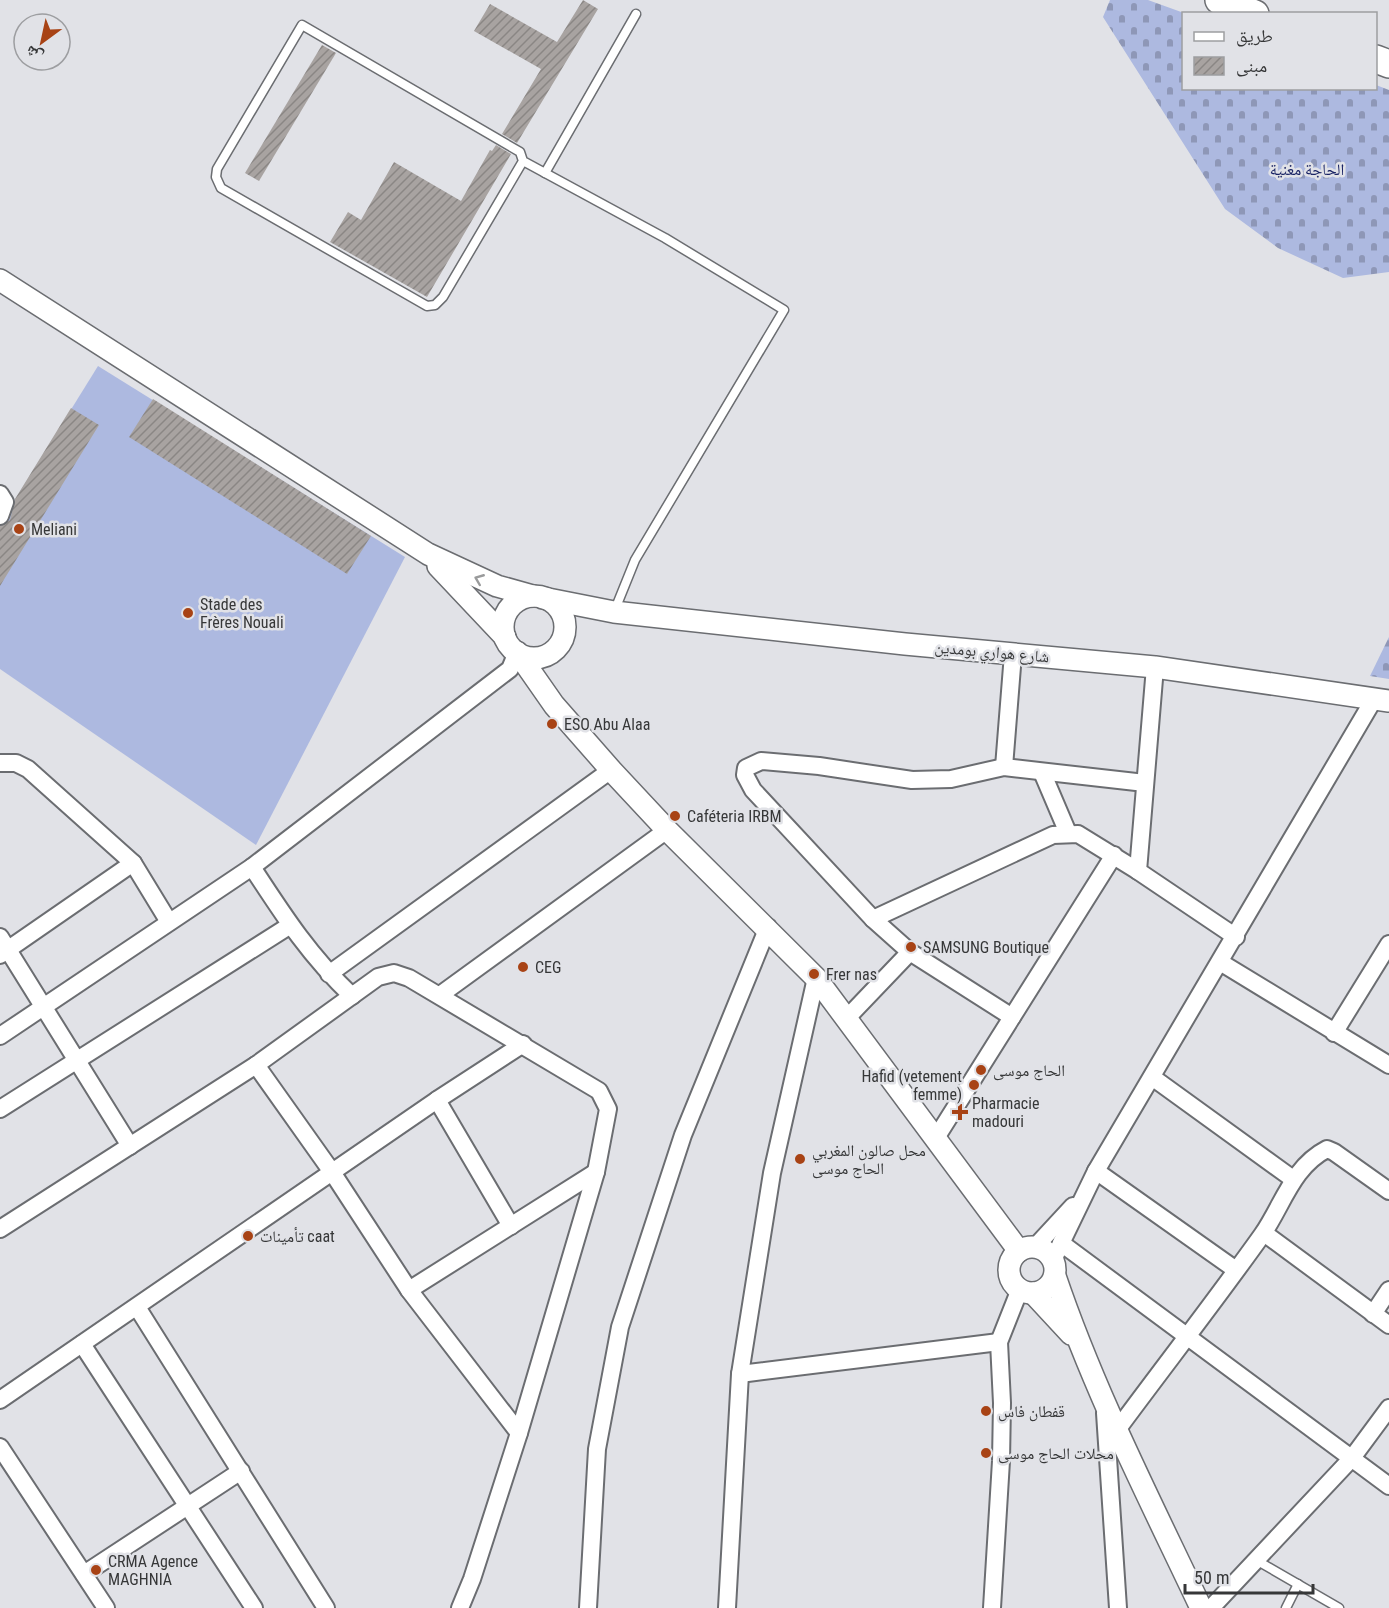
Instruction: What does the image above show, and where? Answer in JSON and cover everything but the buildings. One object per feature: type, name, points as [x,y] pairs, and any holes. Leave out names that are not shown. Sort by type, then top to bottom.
[{"type":"main road","points":[[1219,0],[1250,12]]},
{"type":"street","points":[[0,280],[428,554],[511,645],[554,705],[611,770],[667,830],[768,927],[816,978],[936,1138],[1027,1249]]},
{"type":"street","points":[[0,494],[5,502],[0,516]]},
{"type":"street","name":"شارع هواري بومدين","points":[[428,554],[462,572],[538,597],[593,609],[1155,667],[1385,702]]},
{"type":"street","points":[[0,1036],[252,867],[510,669],[511,645],[503,628],[509,610],[515,603],[538,597],[551,601],[562,614],[562,638],[550,674],[554,705]]},
{"type":"street","points":[[511,645],[535,658],[553,651],[576,616],[593,609]]},
{"type":"street","points":[[1004,767],[1013,654]]},
{"type":"street","points":[[1138,871],[1155,667]]},
{"type":"street","points":[[1027,1291],[1046,1288],[1082,1197],[1096,1171],[1220,962],[1385,702]]},
{"type":"street","points":[[1012,1017],[910,951],[873,919],[753,790],[745,775],[746,768],[761,761],[819,766],[912,780],[951,779],[1004,767],[1145,783]]},
{"type":"street","points":[[0,763],[16,763],[28,769],[133,863],[169,922]]},
{"type":"street","points":[[329,974],[611,770]]},
{"type":"street","points":[[1042,772],[1068,832]]},
{"type":"street","points":[[440,995],[667,830]]},
{"type":"street","points":[[873,919],[1053,835],[1068,832],[1078,834],[1114,855],[1236,937]]},
{"type":"street","points":[[936,1138],[1114,855]]},
{"type":"street","points":[[130,1146],[44,1005],[3,947],[133,863]]},
{"type":"street","points":[[252,867],[289,926],[329,974],[352,996]]},
{"type":"street","points":[[0,1109],[289,926]]},
{"type":"street","points":[[588,1608],[597,1449],[620,1327],[683,1135],[768,927]]},
{"type":"street","points":[[1334,1034],[1389,944]]},
{"type":"street","points":[[846,1019],[910,951]]},
{"type":"street","points":[[1220,962],[1334,1034],[1389,1065]]},
{"type":"street","points":[[0,1229],[256,1065],[378,977],[394,973],[410,978],[440,995],[588,1083],[605,1101],[608,1109],[596,1172],[519,1433],[472,1579],[460,1608]]},
{"type":"street","points":[[727,1608],[740,1374],[772,1173],[816,978]]},
{"type":"street","points":[[0,1400],[437,1100],[523,1044]]},
{"type":"street","points":[[256,1065],[332,1172],[409,1290],[519,1433]]},
{"type":"street","points":[[1152,1077],[1293,1179]]},
{"type":"street","points":[[437,1100],[511,1226]]},
{"type":"street","points":[[1117,1430],[1264,1233],[1293,1179],[1317,1154],[1327,1149],[1389,1191]]},
{"type":"street","points":[[1096,1171],[1236,1270]]},
{"type":"street","points":[[409,1290],[596,1172]]},
{"type":"street","points":[[1076,1338],[1027,1291],[1015,1284],[1009,1270],[1014,1256],[1027,1249],[1082,1197]]},
{"type":"street","points":[[1264,1233],[1389,1324]]},
{"type":"street","points":[[1027,1249],[1042,1249],[1056,1260],[1188,1335],[1389,1486]]},
{"type":"street","points":[[1056,1260],[1076,1338],[1104,1406],[1201,1608]]},
{"type":"street","points":[[1373,1314],[1389,1290]]},
{"type":"street","points":[[992,1608],[1002,1426],[999,1342],[1027,1291]]},
{"type":"street","points":[[136,1307],[326,1608]]},
{"type":"street","points":[[740,1374],[999,1342]]},
{"type":"street","points":[[82,1344],[254,1608]]},
{"type":"street","points":[[1104,1406],[1118,1608]]},
{"type":"street","points":[[1211,1608],[1352,1458],[1389,1408]]},
{"type":"street","points":[[0,1447],[106,1608]]},
{"type":"street","points":[[84,1574],[241,1471]]},
{"type":"lane","points":[[545,173],[636,14]]},
{"type":"lane","points":[[523,161],[442,297],[435,305],[427,306],[221,188],[216,177],[217,169],[302,25],[520,152],[523,161],[665,238],[784,310],[635,560],[614,612]]},
{"type":"lane","points":[[1256,1560],[1339,1608]]},
{"type":"lane","points":[[1286,1608],[1298,1584]]},
{"type":"green space","name":"الحاجة مغنية","points":[[1110,0],[1148,0],[1182,12],[1182,90],[1377,90],[1377,85],[1389,90],[1389,272],[1343,278],[1278,248],[1225,209],[1103,17]]},
{"type":"green space","name":"Stade des Frères Nouali","points":[[98,366],[405,557],[256,845],[0,669],[0,524]]},
{"type":"green space","points":[[1389,637],[1389,679],[1370,676]]},
{"type":"place","name":"Meliani","points":[[19,529]]},
{"type":"place","name":"Stade des Frères Nouali","points":[[188,613]]},
{"type":"place","name":"ESO Abu Alaa","points":[[552,724]]},
{"type":"place","name":"Caféteria IRBM","points":[[675,816]]},
{"type":"place","name":"SAMSUNG Boutique","points":[[911,947]]},
{"type":"place","name":"CEG","points":[[523,967]]},
{"type":"place","name":"Frer nas","points":[[814,974]]},
{"type":"place","name":"الحاج موسى","points":[[981,1070]]},
{"type":"place","name":"Hafid (vetement femme)","points":[[974,1085]]},
{"type":"place","name":"Pharmacie madouri","points":[[960,1112]]},
{"type":"place","name":"محل صالون المغربي الحاج موسى","points":[[800,1159]]},
{"type":"place","name":"تأمينات caat","points":[[248,1236]]},
{"type":"place","name":"قفطان فاس","points":[[986,1411]]},
{"type":"place","name":"محلات الحاج موسى","points":[[986,1453]]},
{"type":"place","name":"CRMA Agence MAGHNIA","points":[[96,1570]]}]
